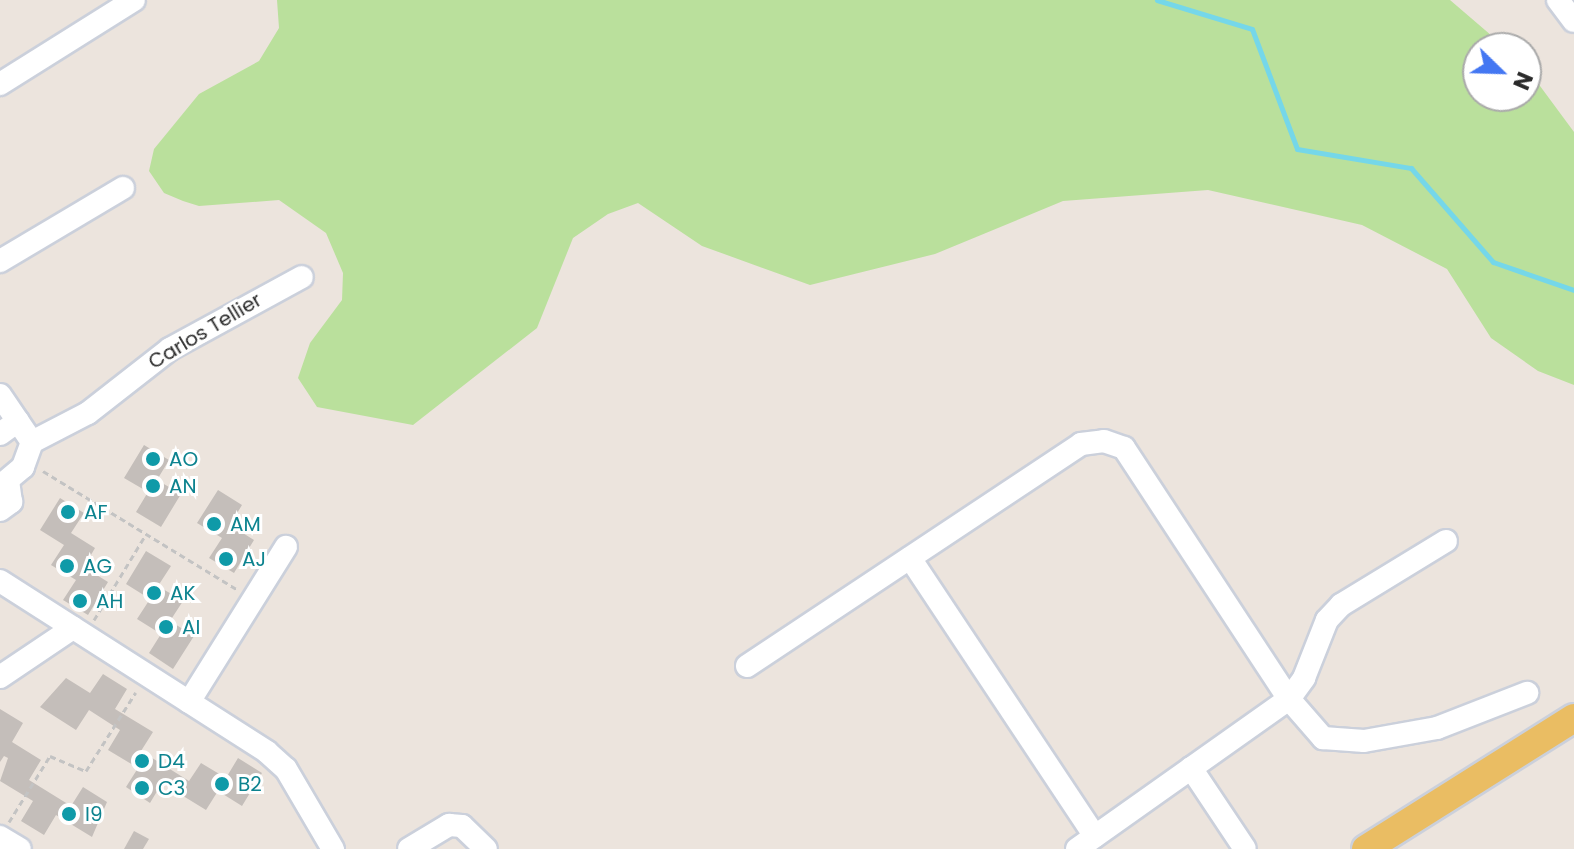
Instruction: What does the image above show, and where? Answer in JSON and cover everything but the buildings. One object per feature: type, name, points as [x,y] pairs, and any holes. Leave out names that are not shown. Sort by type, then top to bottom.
[{"type":"main road","points":[[1366,849],[1574,718]]},
{"type":"street","points":[[0,84],[134,0]]},
{"type":"street","points":[[1558,0],[1574,21]]},
{"type":"street","points":[[0,261],[123,188]]},
{"type":"street","name":"Carlos Tellier","points":[[4,483],[30,452],[88,413],[170,349],[302,277]]},
{"type":"street","points":[[0,395],[9,428],[30,452]]},
{"type":"street","points":[[747,666],[1081,444],[1104,441],[1124,448],[1289,699],[1323,738],[1341,742],[1449,725],[1527,693]]},
{"type":"street","points":[[0,510],[11,502],[4,483]]},
{"type":"street","points":[[910,558],[1086,843],[1289,699],[1304,678],[1327,620],[1341,605],[1446,541]]},
{"type":"street","points":[[189,702],[286,547]]},
{"type":"street","points":[[0,581],[189,702],[286,769],[333,849]]},
{"type":"street","points":[[0,677],[78,632]]},
{"type":"street","points":[[1191,768],[1245,849]]},
{"type":"street","points":[[409,849],[449,825],[462,826],[486,849]]},
{"type":"street","points":[[0,837],[20,849]]},
{"type":"path","points":[[30,452],[146,534],[241,592]]},
{"type":"path","points":[[78,632],[146,534]]},
{"type":"path","points":[[0,837],[50,756],[86,771],[146,675]]},
{"type":"green space","points":[[277,0],[1450,0],[1487,32],[1462,32],[1462,112],[1542,112],[1542,89],[1574,132],[1574,385],[1538,371],[1491,338],[1447,269],[1362,225],[1208,190],[1063,201],[935,254],[810,285],[702,246],[638,203],[608,214],[573,238],[537,328],[413,425],[317,407],[298,378],[310,343],[342,300],[343,273],[326,233],[279,200],[199,206],[183,201],[164,193],[149,171],[154,149],[199,94],[259,61],[279,28]]},
{"type":"waterway","points":[[1157,0],[1252,29],[1297,149],[1411,168],[1493,262],[1574,290]]},
{"type":"place","name":"AO","points":[[153,459]]},
{"type":"place","name":"AN","points":[[153,486]]},
{"type":"place","name":"AF","points":[[68,512]]},
{"type":"place","name":"AM","points":[[214,524]]},
{"type":"place","name":"AJ","points":[[226,559]]},
{"type":"place","name":"AG","points":[[67,566]]},
{"type":"place","name":"AK","points":[[154,593]]},
{"type":"place","name":"AH","points":[[80,601]]},
{"type":"place","name":"AI","points":[[166,627]]},
{"type":"place","name":"D4","points":[[142,761]]},
{"type":"place","name":"B2","points":[[222,784]]},
{"type":"place","name":"C3","points":[[142,788]]},
{"type":"place","name":"I9","points":[[69,814]]}]
